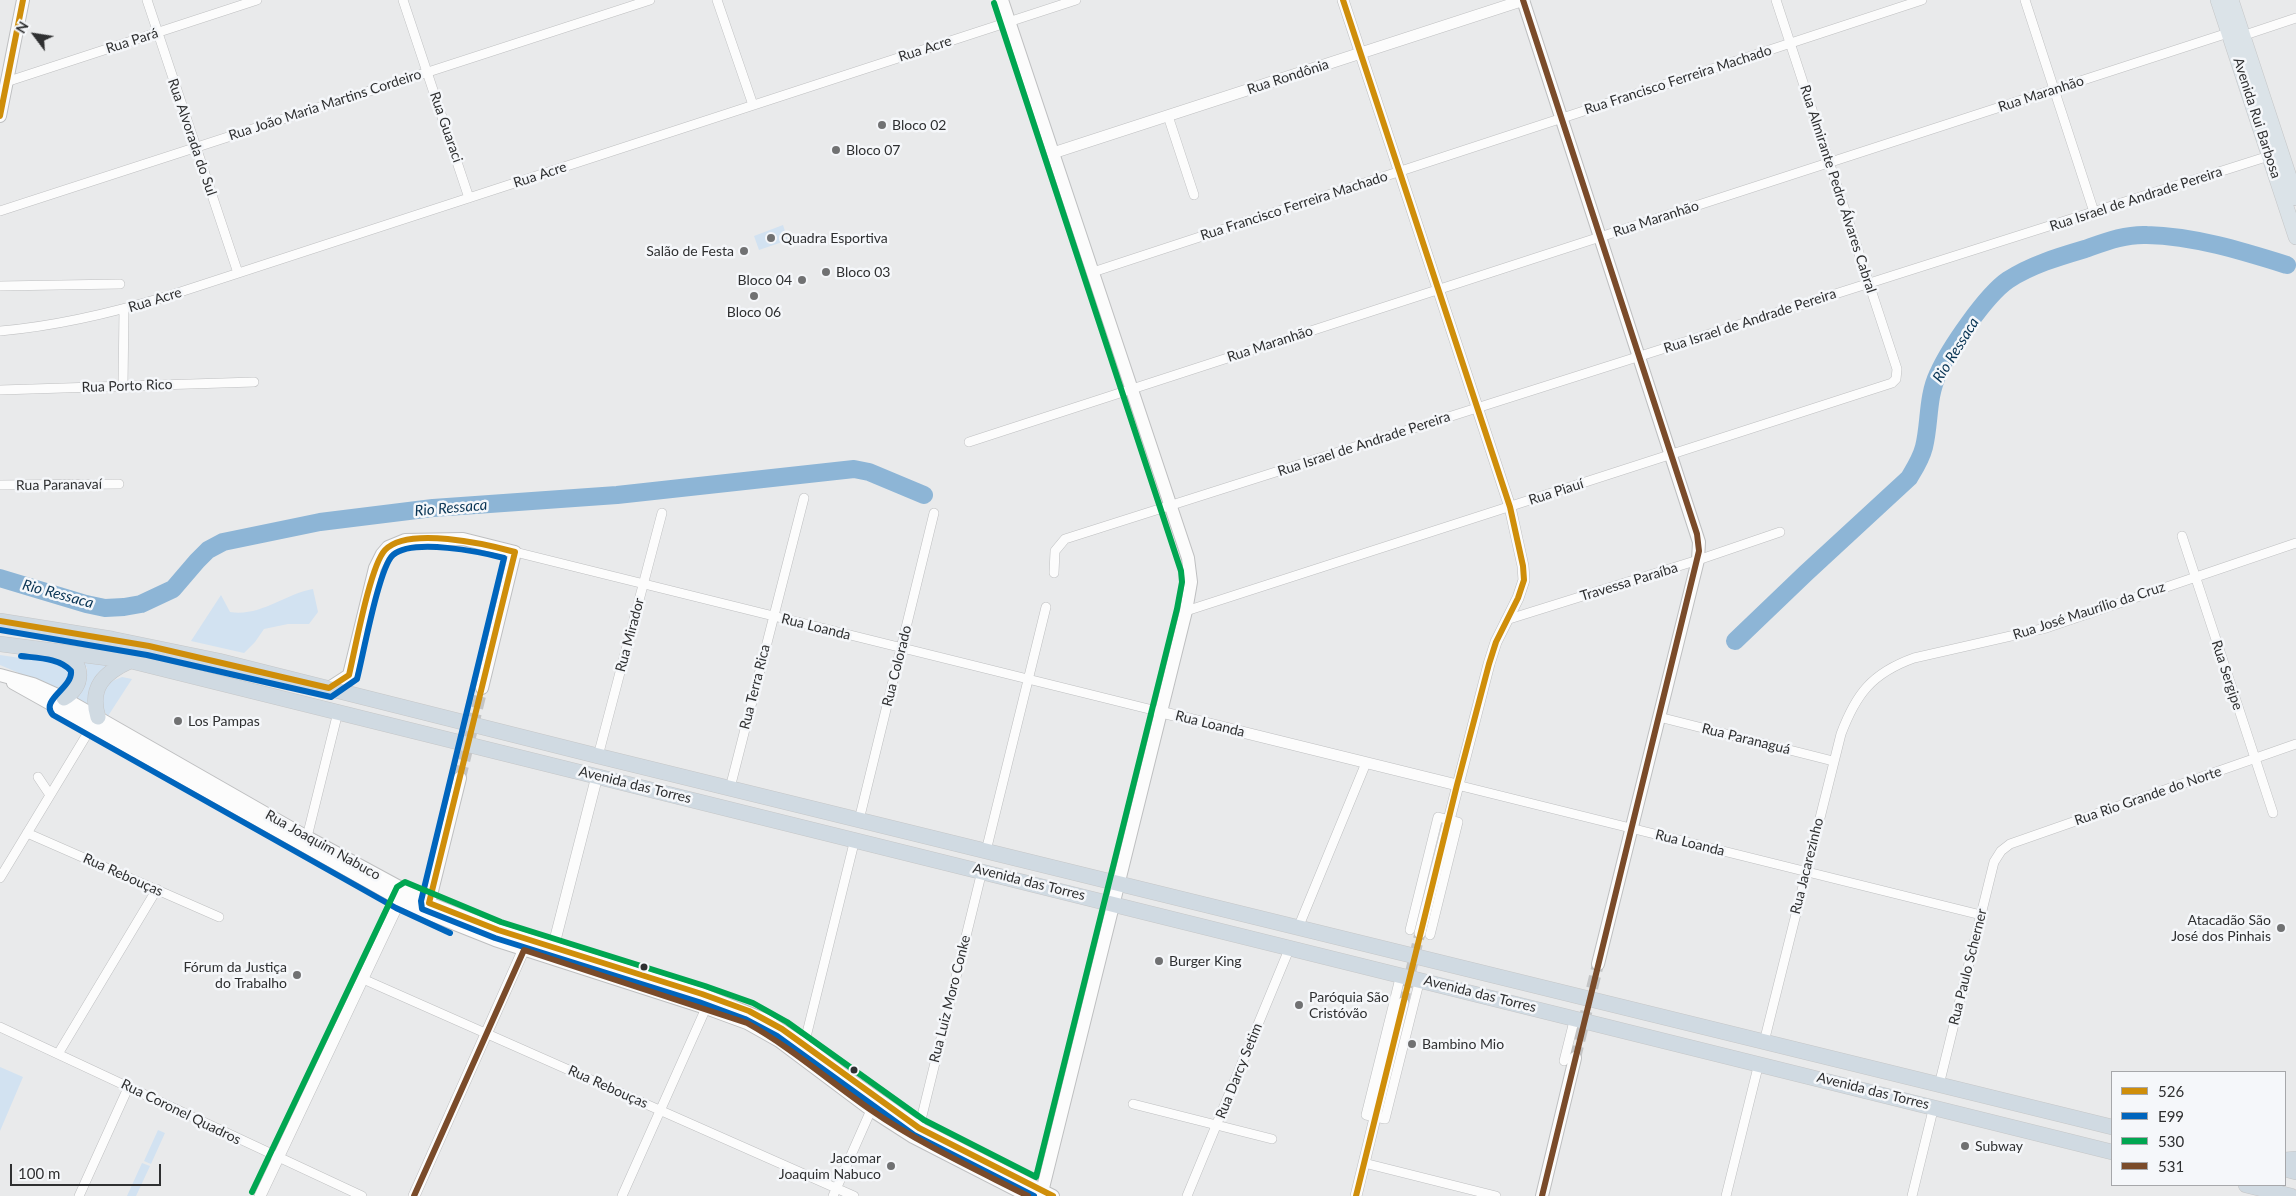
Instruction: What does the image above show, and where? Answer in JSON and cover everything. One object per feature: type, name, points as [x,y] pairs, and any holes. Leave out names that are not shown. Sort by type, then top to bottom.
[{"type":"highway","name":"Avenida das Torres","points":[[0,621],[149,646],[329,688],[598,756],[2111,1127]]},
{"type":"highway","name":"Avenida das Torres","points":[[0,644],[131,661],[1575,1017],[2111,1152]]},
{"type":"highway","points":[[60,653],[74,660],[80,674],[76,689],[61,703]]},
{"type":"highway","points":[[95,722],[95,700],[100,682],[113,669],[131,661]]},
{"type":"highway","points":[[2250,1186],[2291,1196]]},
{"type":"main road","points":[[0,116],[23,0]]},
{"type":"main road","points":[[1002,0],[1171,505],[1190,569],[1191,582],[1186,611],[1118,884],[1046,1194]]},
{"type":"main road","points":[[1523,0],[1697,534],[1698,560],[1598,964]]},
{"type":"main road","name":"Avenida Rui Barbosa","points":[[2218,0],[2235,34],[2296,198]]},
{"type":"main road","name":"Avenida Rui Barbosa","points":[[2230,0],[2235,34],[2269,156],[2296,237]]},
{"type":"main road","name":"Rua Loanda","points":[[329,688],[349,675],[376,568],[382,554],[396,542],[451,538],[475,541],[515,552]]},
{"type":"main road","points":[[482,688],[515,552]]},
{"type":"main road","name":"Rua Joaquim Nabuco","points":[[0,675],[33,684],[61,703],[402,896],[466,930],[526,945],[554,948],[731,1004],[766,1020],[804,1045],[918,1128],[1046,1194]]},
{"type":"main road","name":"Rua Joaquim Nabuco","points":[[95,722],[307,837],[402,896],[430,903],[526,945],[747,1023],[779,1041],[871,1110],[913,1138],[1028,1196]]},
{"type":"main road","points":[[430,903],[460,778]]},
{"type":"main road","points":[[1542,1196],[1570,1060]]},
{"type":"street","name":"Rua Alvorada do Sul","points":[[147,0],[238,273]]},
{"type":"street","name":"Rua Pará","points":[[6,82],[257,0]]},
{"type":"street","name":"Rua Guaraci","points":[[403,0],[469,198]]},
{"type":"street","name":"Rua João Maria Martins Cordeiro","points":[[0,211],[650,0]]},
{"type":"street","points":[[717,0],[753,106]]},
{"type":"street","name":"Rua Acre","points":[[0,331],[55,325],[124,309],[1076,0]]},
{"type":"street","points":[[1343,0],[1510,507],[1523,566],[1524,580],[1489,664],[1420,933]]},
{"type":"street","name":"Rua Rondônia","points":[[1053,153],[1523,0]]},
{"type":"street","name":"Rua Almirante Pedro Álvares Cabral","points":[[1776,0],[1897,369],[1896,379]]},
{"type":"street","name":"Rua Francisco Ferreira Machado","points":[[1093,272],[1922,0]]},
{"type":"street","points":[[2025,0],[2094,212]]},
{"type":"street","name":"Rua Maranhão","points":[[969,442],[2054,89],[2235,34],[2296,18]]},
{"type":"street","points":[[1168,116],[1194,195]]},
{"type":"street","name":"Rua Israel de Andrade Pereira","points":[[1054,573],[1055,551],[1066,539],[2269,156]]},
{"type":"street","points":[[0,286],[120,284]]},
{"type":"street","points":[[123,386],[124,309]]},
{"type":"street","name":"Rua Piauí","points":[[1186,611],[1887,386],[1896,379]]},
{"type":"street","name":"Rua Porto Rico","points":[[0,390],[254,382]]},
{"type":"street","name":"Rua Paranavaí","points":[[0,486],[119,484]]},
{"type":"street","name":"Rua Terra Rica","points":[[730,788],[804,498]]},
{"type":"street","name":"Rua Mirador","points":[[598,756],[662,513]]},
{"type":"street","name":"Rua Colorado","points":[[859,820],[934,513]]},
{"type":"street","name":"Travessa Paraíba","points":[[1506,620],[1698,560],[1780,532]]},
{"type":"street","name":"Rua Sergipe","points":[[2182,536],[2273,813]]},
{"type":"street","name":"Rua José Maurílio da Cruz","points":[[1860,694],[1883,672],[1914,658],[2046,628],[2296,543]]},
{"type":"street","name":"Rua Loanda","points":[[515,552],[1981,915]]},
{"type":"street","points":[[986,851],[1046,607]]},
{"type":"street","name":"Rua Jacarezinho","points":[[1764,1042],[1833,761],[1846,720],[1860,694]]},
{"type":"street","points":[[307,837],[338,712]]},
{"type":"street","name":"Rua Paranaguá","points":[[1659,717],[1833,761]]},
{"type":"street","points":[[0,878],[95,722]]},
{"type":"street","name":"Rua Rio Grande do Norte","points":[[2001,851],[2010,844],[2296,744]]},
{"type":"street","points":[[1298,928],[1366,763]]},
{"type":"street","points":[[554,948],[597,776]]},
{"type":"street","points":[[38,777],[50,795]]},
{"type":"street","name":"Rua Rebouças","points":[[27,833],[219,917]]},
{"type":"street","points":[[804,1045],[855,839]]},
{"type":"street","name":"Rua Paulo Scherner","points":[[1940,1085],[1994,862],[2001,851]]},
{"type":"street","name":"Rua Luiz Moro Conke","points":[[918,1128],[982,871]]},
{"type":"street","points":[[58,1054],[156,889]]},
{"type":"street","points":[[260,1196],[402,896]]},
{"type":"street","points":[[414,1196],[526,945]]},
{"type":"street","name":"Rua Darcy Setim","points":[[1187,1196],[1290,947]]},
{"type":"street","points":[[1401,974],[1366,1115],[1385,1119],[1420,979]]},
{"type":"street","name":"Rua Rebouças","points":[[363,978],[660,1110],[835,1192],[854,1196]]},
{"type":"street","points":[[1356,1196],[1403,1002]]},
{"type":"street","points":[[622,1196],[706,1008]]},
{"type":"street","points":[[1570,1060],[1575,1017]]},
{"type":"street","name":"Rua Coronel Quadros","points":[[0,1027],[362,1196]]},
{"type":"street","points":[[1726,1196],[1759,1063]]},
{"type":"street","points":[[79,1196],[128,1088]]},
{"type":"street","points":[[1133,1104],[1272,1139]]},
{"type":"street","points":[[1912,1196],[1934,1106]]},
{"type":"street","points":[[835,1192],[871,1110]]},
{"type":"street","points":[[1364,1162],[1496,1196]]},
{"type":"shaded area","name":"Quadra Esportiva","points":[[783,225],[788,240],[759,250],[754,236]]},
{"type":"shaded area","points":[[313,589],[318,612],[309,624],[288,624],[264,629],[244,653],[191,641],[221,595],[230,612],[241,613],[262,608],[292,595]]},
{"type":"shaded area","points":[[0,655],[61,664],[69,669],[70,680],[65,687],[54,688],[0,665]]},
{"type":"shaded area","points":[[80,660],[114,665],[91,707],[74,697],[82,687],[86,676],[87,668]]},
{"type":"shaded area","points":[[122,677],[132,679],[108,716],[103,710],[102,692],[110,682]]},
{"type":"shaded area","points":[[0,1067],[23,1077],[0,1131]]},
{"type":"shaded area","points":[[158,1130],[165,1133],[151,1164],[144,1161]]},
{"type":"shaded area","points":[[142,1163],[150,1166],[136,1196],[127,1196]]},
{"type":"waterway","name":"Rio Ressaca","points":[[1735,641],[1909,478],[1923,451],[1934,383],[1943,363],[1979,310],[1999,287],[2008,280],[2055,258],[2115,239],[2139,235],[2165,236],[2200,241],[2287,265]]},
{"type":"waterway","name":"Rio Ressaca","points":[[0,578],[86,604],[105,608],[124,607],[141,604],[173,589],[208,550],[223,542],[320,522],[433,508],[617,495],[854,469],[869,472],[924,495]]},
{"type":"tunnel","points":[[460,778],[482,688]]},
{"type":"tunnel","points":[[1403,1003],[1420,933]]},
{"type":"tunnel","points":[[1575,1058],[1598,964]]},
{"type":"transit line","name":"526","points":[[0,116],[23,0]]},
{"type":"transit line","name":"526","points":[[1343,0],[1510,507],[1523,566],[1524,580],[1518,598],[1496,642],[1489,664],[1457,785],[1356,1196]]},
{"type":"transit line","name":"531","points":[[1523,0],[1697,534],[1699,551],[1542,1196]]},
{"type":"transit line","name":"530","points":[[252,1192],[397,887],[405,882],[501,922],[753,1003],[787,1022],[924,1120],[1036,1177],[1177,609],[1182,582],[1181,571],[994,3]]},
{"type":"transit line","name":"526","points":[[0,621],[149,646],[329,688],[349,675],[369,590],[379,559],[385,550],[396,543],[411,539],[429,538],[486,545],[515,552],[429,903],[498,930],[702,994],[749,1011],[782,1029],[919,1128],[1053,1196]]},
{"type":"transit line","name":"E99","points":[[0,630],[147,655],[331,697],[357,679],[377,593],[382,576],[393,555],[416,547],[431,547],[464,550],[504,558],[421,901],[422,909],[495,938],[699,1002],[745,1019],[777,1036],[914,1135],[1034,1196]]},
{"type":"transit line","name":"E99","points":[[21,656],[55,661],[71,671],[67,683],[50,704],[50,710],[53,715],[396,908],[450,933]]},
{"type":"transit line","name":"531","points":[[414,1196],[524,950],[747,1023],[779,1043],[855,1099],[909,1134],[1028,1196]]},
{"type":"place","name":"Bloco 02","points":[[882,125]]},
{"type":"place","name":"Bloco 07","points":[[836,150]]},
{"type":"place","name":"Quadra Esportiva","points":[[771,238]]},
{"type":"place","name":"Salão de Festa","points":[[744,251]]},
{"type":"place","name":"Bloco 03","points":[[826,272]]},
{"type":"place","name":"Bloco 04","points":[[802,280]]},
{"type":"place","name":"Bloco 06","points":[[754,296]]},
{"type":"place","name":"Los Pampas","points":[[178,721]]},
{"type":"place","name":"Atacadão São José dos Pinhais","points":[[2281,928]]},
{"type":"place","name":"Burger King","points":[[1159,961]]},
{"type":"place","name":"Fórum da Justiça do Trabalho","points":[[297,975]]},
{"type":"place","name":"Paróquia São Cristóvão","points":[[1299,1005]]},
{"type":"place","name":"Bambino Mio","points":[[1412,1044]]},
{"type":"place","name":"Subway","points":[[1965,1146]]},
{"type":"place","name":"Jacomar Joaquim Nabuco","points":[[891,1166]]}]
